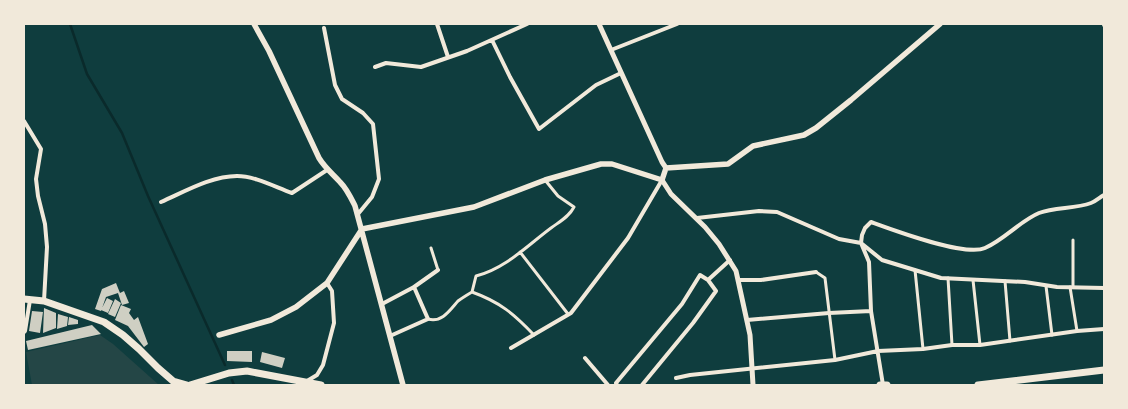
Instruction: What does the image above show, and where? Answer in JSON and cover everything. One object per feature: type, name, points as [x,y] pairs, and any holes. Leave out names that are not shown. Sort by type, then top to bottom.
[{"type":"highway","points":[[27,299],[44,301],[104,322],[123,335],[173,381],[186,385],[229,373],[247,371],[305,384],[321,385]]},
{"type":"highway","points":[[978,385],[1104,370]]},
{"type":"main road","points":[[254,24],[269,51],[319,158],[327,170],[350,195],[358,214],[403,385]]},
{"type":"main road","points":[[219,335],[271,320],[296,307],[327,283],[362,229],[474,207],[545,180],[601,164],[612,164],[662,180],[666,168],[728,164],[753,146],[804,135],[816,128],[851,100],[940,24]]},
{"type":"street","points":[[436,24],[448,57]]},
{"type":"street","points":[[375,67],[386,63],[421,67],[492,40],[527,24]]},
{"type":"street","points":[[599,24],[666,168]]},
{"type":"street","points":[[611,50],[677,24]]},
{"type":"street","points":[[324,28],[335,85],[342,99],[363,113],[374,124],[379,179],[372,197],[358,214]]},
{"type":"street","points":[[492,40],[510,77],[540,129],[596,85],[621,73]]},
{"type":"street","points":[[24,121],[41,149],[36,179],[45,224],[47,247],[44,301]]},
{"type":"street","points":[[161,202],[216,179],[238,176],[292,192],[327,170]]},
{"type":"street","points":[[390,336],[428,319],[439,319],[445,316],[460,300],[472,292],[476,276],[485,274],[520,252],[565,219],[574,208],[558,196],[545,180]]},
{"type":"street","points":[[511,348],[568,314],[628,238],[662,180],[671,194],[697,218],[736,270],[750,335],[753,385]]},
{"type":"street","points":[[883,385],[871,311],[869,262],[861,243],[865,228],[871,222],[933,243],[982,250],[1003,238],[1033,216],[1042,212],[1091,203],[1104,195]]},
{"type":"street","points":[[697,218],[759,211],[778,212],[839,239],[861,243],[882,260],[948,278],[1005,281],[1046,286],[1104,288]]},
{"type":"street","points":[[1073,240],[1071,287],[1077,331]]},
{"type":"street","points":[[382,304],[414,287],[438,270],[431,248]]},
{"type":"street","points":[[520,252],[568,314]]},
{"type":"street","points":[[708,280],[730,260]]},
{"type":"street","points":[[915,270],[923,349]]},
{"type":"street","points":[[739,280],[770,279],[816,272],[825,278],[835,360]]},
{"type":"street","points":[[616,385],[682,304],[700,275],[708,280],[716,291],[693,323],[642,385]]},
{"type":"street","points":[[948,278],[952,345]]},
{"type":"street","points":[[974,280],[980,345]]},
{"type":"street","points":[[1005,281],[1010,341]]},
{"type":"street","points":[[305,384],[317,375],[323,365],[334,323],[332,291],[327,283]]},
{"type":"street","points":[[1046,286],[1052,335]]},
{"type":"street","points":[[414,287],[428,319]]},
{"type":"street","points":[[472,292],[491,298],[507,309],[534,335]]},
{"type":"street","points":[[24,332],[27,299]]},
{"type":"street","points":[[747,320],[829,312],[871,311]]},
{"type":"street","points":[[676,378],[835,360],[878,351],[923,349],[952,345],[980,345],[1104,329]]},
{"type":"street","points":[[585,358],[608,385]]},
{"type":"street","points":[[1039,385],[1041,377]]},
{"type":"shaded area","points":[[100,335],[113,344],[159,385],[32,385],[26,352]]},
{"type":"building","points":[[116,283],[120,293],[124,291],[129,303],[122,305],[118,293],[106,297],[101,311],[95,309],[102,289]]},
{"type":"building","points":[[107,298],[113,301],[108,313],[101,310]]},
{"type":"building","points":[[115,299],[121,303],[115,317],[108,314]]},
{"type":"building","points":[[121,305],[131,309],[129,313],[134,320],[138,317],[148,344],[144,347],[128,326],[115,320]]},
{"type":"building","points":[[44,308],[56,313],[56,328],[43,333]]},
{"type":"building","points":[[32,311],[43,312],[40,333],[29,331]]},
{"type":"building","points":[[58,314],[68,317],[67,326],[57,329]]},
{"type":"building","points":[[69,317],[78,320],[78,324],[68,325]]},
{"type":"building","points":[[92,325],[101,334],[28,350],[26,341]]},
{"type":"building","points":[[227,351],[252,351],[252,362],[227,361]]},
{"type":"building","points":[[262,352],[285,358],[282,368],[260,362]]},
{"type":"waterway","points":[[70,24],[87,74],[122,133],[148,196],[225,365]]},
{"type":"waterway","points":[[232,380],[234,385]]}]
